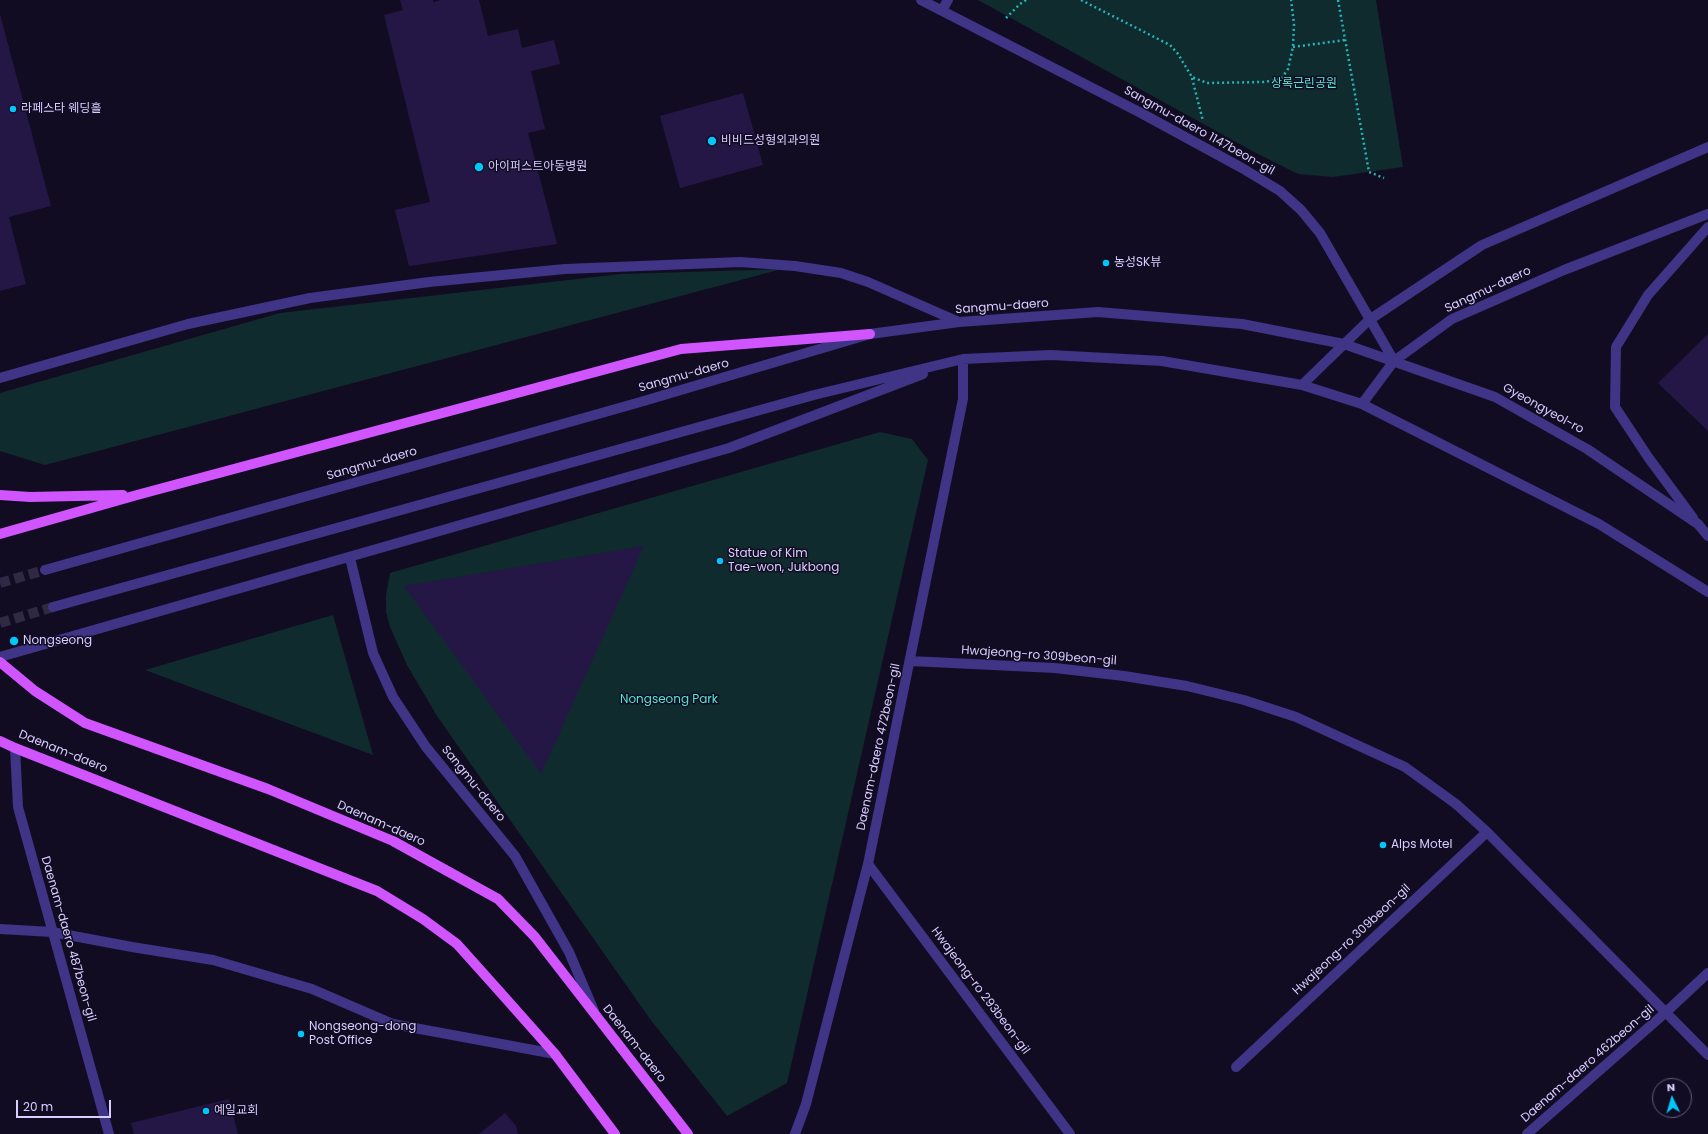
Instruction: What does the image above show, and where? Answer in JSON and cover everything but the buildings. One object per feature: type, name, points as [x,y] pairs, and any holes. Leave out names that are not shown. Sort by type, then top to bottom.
[{"type":"main road","points":[[0,534],[137,495],[681,349],[870,334]]},
{"type":"main road","points":[[0,495],[30,497],[137,495]]},
{"type":"main road","name":"Daenam-daero","points":[[0,662],[35,691],[85,723],[268,789],[393,841],[498,899],[535,937],[688,1134]]},
{"type":"main road","name":"Daenam-daero","points":[[0,741],[377,891],[423,918],[457,944],[555,1054],[615,1134]]},
{"type":"street","name":"Sangmu-daero 1147beon-gil","points":[[921,0],[990,34],[1141,113],[1280,191],[1301,210],[1320,233],[1394,361]]},
{"type":"street","points":[[942,10],[948,0]]},
{"type":"street","points":[[1302,385],[1369,320],[1482,245],[1708,147]]},
{"type":"street","name":"Sangmu-daero","points":[[1362,404],[1394,361],[1452,319],[1564,270],[1708,214]]},
{"type":"street","points":[[1698,524],[1648,457],[1615,406],[1616,348],[1648,295],[1708,227]]},
{"type":"street","points":[[0,378],[188,324],[310,298],[429,282],[565,269],[740,262],[795,266],[841,273],[868,282],[959,322]]},
{"type":"street","name":"Sangmu-daero","points":[[45,570],[637,403],[870,334],[959,322],[1098,312],[1242,324],[1344,344]]},
{"type":"street","name":"Gyeongyeol-ro","points":[[1344,344],[1495,397],[1587,449],[1698,524],[1708,536]]},
{"type":"street","points":[[53,608],[814,395],[962,359],[1051,355],[1162,360],[1302,385],[1362,404],[1599,524],[1708,592]]},
{"type":"street","points":[[0,658],[729,448],[962,359]]},
{"type":"street","name":"Daenam-daero 472beon-gil","points":[[795,1134],[806,1104],[868,864],[962,399],[962,359]]},
{"type":"street","name":"Sangmu-daero","points":[[350,558],[373,653],[394,697],[426,746],[515,856],[570,952],[598,1018]]},
{"type":"street","name":"Hwajeong-ro 309beon-gil","points":[[910,661],[1055,668],[1124,676],[1187,686],[1244,700],[1296,717],[1405,767],[1456,804],[1487,832],[1708,1055]]},
{"type":"street","name":"Daenam-daero 487beon-gil","points":[[15,748],[18,807],[109,1134]]},
{"type":"street","name":"Hwajeong-ro 309beon-gil","points":[[1236,1067],[1487,832]]},
{"type":"street","name":"Hwajeong-ro 293beon-gil","points":[[868,864],[1070,1134]]},
{"type":"street","points":[[0,929],[52,932],[214,960],[312,989],[393,1024],[555,1054]]},
{"type":"street","name":"Daenam-daero 462beon-gil","points":[[1527,1134],[1666,1013],[1708,973]]},
{"type":"path","points":[[990,34],[1020,4],[1026,0]]},
{"type":"path","points":[[1083,0],[1170,45],[1178,54],[1192,77],[1211,152]]},
{"type":"path","points":[[1192,77],[1207,83],[1264,82],[1281,78],[1288,69],[1293,47],[1294,24],[1291,0]]},
{"type":"path","points":[[1338,0],[1369,172],[1384,178]]},
{"type":"path","points":[[1293,47],[1345,40]]},
{"type":"green space","name":"상록근린공원","points":[[978,0],[1376,0],[1403,167],[1333,177],[1298,174],[1256,153]]},
{"type":"green space","points":[[782,269],[45,465],[0,451],[0,393],[280,313],[621,274]]},
{"type":"green space","name":"Nongseong Park","points":[[880,432],[912,439],[928,460],[787,1083],[727,1116],[650,1019],[437,716],[407,665],[390,627],[386,612],[386,595],[390,573]]},
{"type":"green space","points":[[333,615],[373,755],[145,670]]},
{"type":"tunnel","points":[[0,583],[45,570]]},
{"type":"tunnel","points":[[0,623],[53,607]]},
{"type":"place","name":"라페스타 웨딩홀","points":[[13,109]]},
{"type":"place","name":"비비드성형외과의원","points":[[712,141]]},
{"type":"place","name":"아이퍼스트아동병원","points":[[479,167]]},
{"type":"place","name":"농성SK뷰","points":[[1106,263]]},
{"type":"place","name":"Statue of Kim Tae-won, Jukbong","points":[[720,561]]},
{"type":"place","name":"Nongseong","points":[[14,641]]},
{"type":"place","name":"Alps Motel","points":[[1383,845]]},
{"type":"place","name":"Nongseong-dong Post Office","points":[[301,1034]]},
{"type":"place","name":"예일교회","points":[[206,1111]]}]
